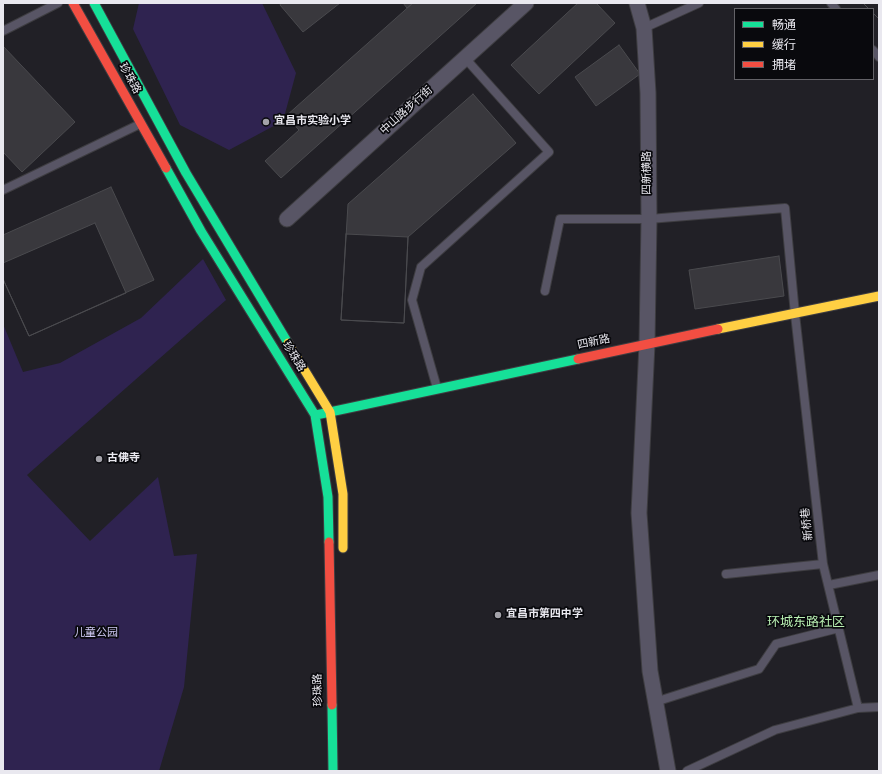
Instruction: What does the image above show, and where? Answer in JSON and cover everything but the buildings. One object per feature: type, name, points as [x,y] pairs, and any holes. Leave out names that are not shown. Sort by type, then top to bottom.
[{"type":"main road","name":"珍珠路","points":[[73,3],[201,231],[315,415],[328,497],[333,771]]},
{"type":"main road","name":"珍珠路","points":[[94,3],[186,173],[330,412],[343,494],[342,555]]},
{"type":"main road","name":"四新路","points":[[315,415],[437,388],[879,296]]},
{"type":"street","name":"中山路步行街","points":[[287,219],[526,3]]},
{"type":"street","name":"四新横路","points":[[637,3],[644,28],[648,93],[647,344],[638,513],[650,671],[668,771]]},
{"type":"lane","points":[[3,31],[58,3]]},
{"type":"lane","points":[[644,28],[699,3]]},
{"type":"lane","points":[[437,388],[412,300],[420,267],[549,152],[465,58]]},
{"type":"lane","points":[[3,190],[140,124]]},
{"type":"lane","name":"新桥巷","points":[[648,219],[785,208],[795,314],[823,564],[858,708]]},
{"type":"lane","points":[[545,291],[560,219],[648,219]]},
{"type":"lane","points":[[726,574],[823,564]]},
{"type":"lane","points":[[828,585],[879,575]]},
{"type":"lane","points":[[655,702],[758,669],[776,644],[839,628]]},
{"type":"lane","points":[[687,771],[775,730],[858,708],[879,707]]},
{"type":"green space","points":[[139,3],[262,3],[296,73],[283,121],[229,150],[180,125],[133,29]]},
{"type":"green space","name":"儿童公园","points":[[203,259],[226,300],[27,475],[90,541],[158,477],[174,556],[197,554],[184,687],[159,771],[3,771],[3,324],[23,372],[60,363],[141,318]]},
{"type":"traffic: fast","points":[[94,3],[186,173],[288,343]]},
{"type":"traffic: fast","points":[[166,168],[201,231],[315,415],[328,497],[329,542]]},
{"type":"traffic: fast","points":[[316,415],[578,359]]},
{"type":"traffic: fast","points":[[332,705],[333,771]]},
{"type":"traffic: slow","points":[[718,329],[879,296]]},
{"type":"traffic: slow","points":[[288,343],[330,412],[343,494],[343,548]]},
{"type":"traffic: jam","points":[[73,3],[166,168]]},
{"type":"traffic: jam","points":[[578,359],[718,329]]},
{"type":"traffic: jam","points":[[329,542],[332,705]]},
{"type":"place","name":"宜昌市实验小学","points":[[266,122]]},
{"type":"place","name":"古佛寺","points":[[99,459]]},
{"type":"place","name":"宜昌市第四中学","points":[[498,615]]},
{"type":"district","name":"环城东路社区","points":[[806,623]]}]
